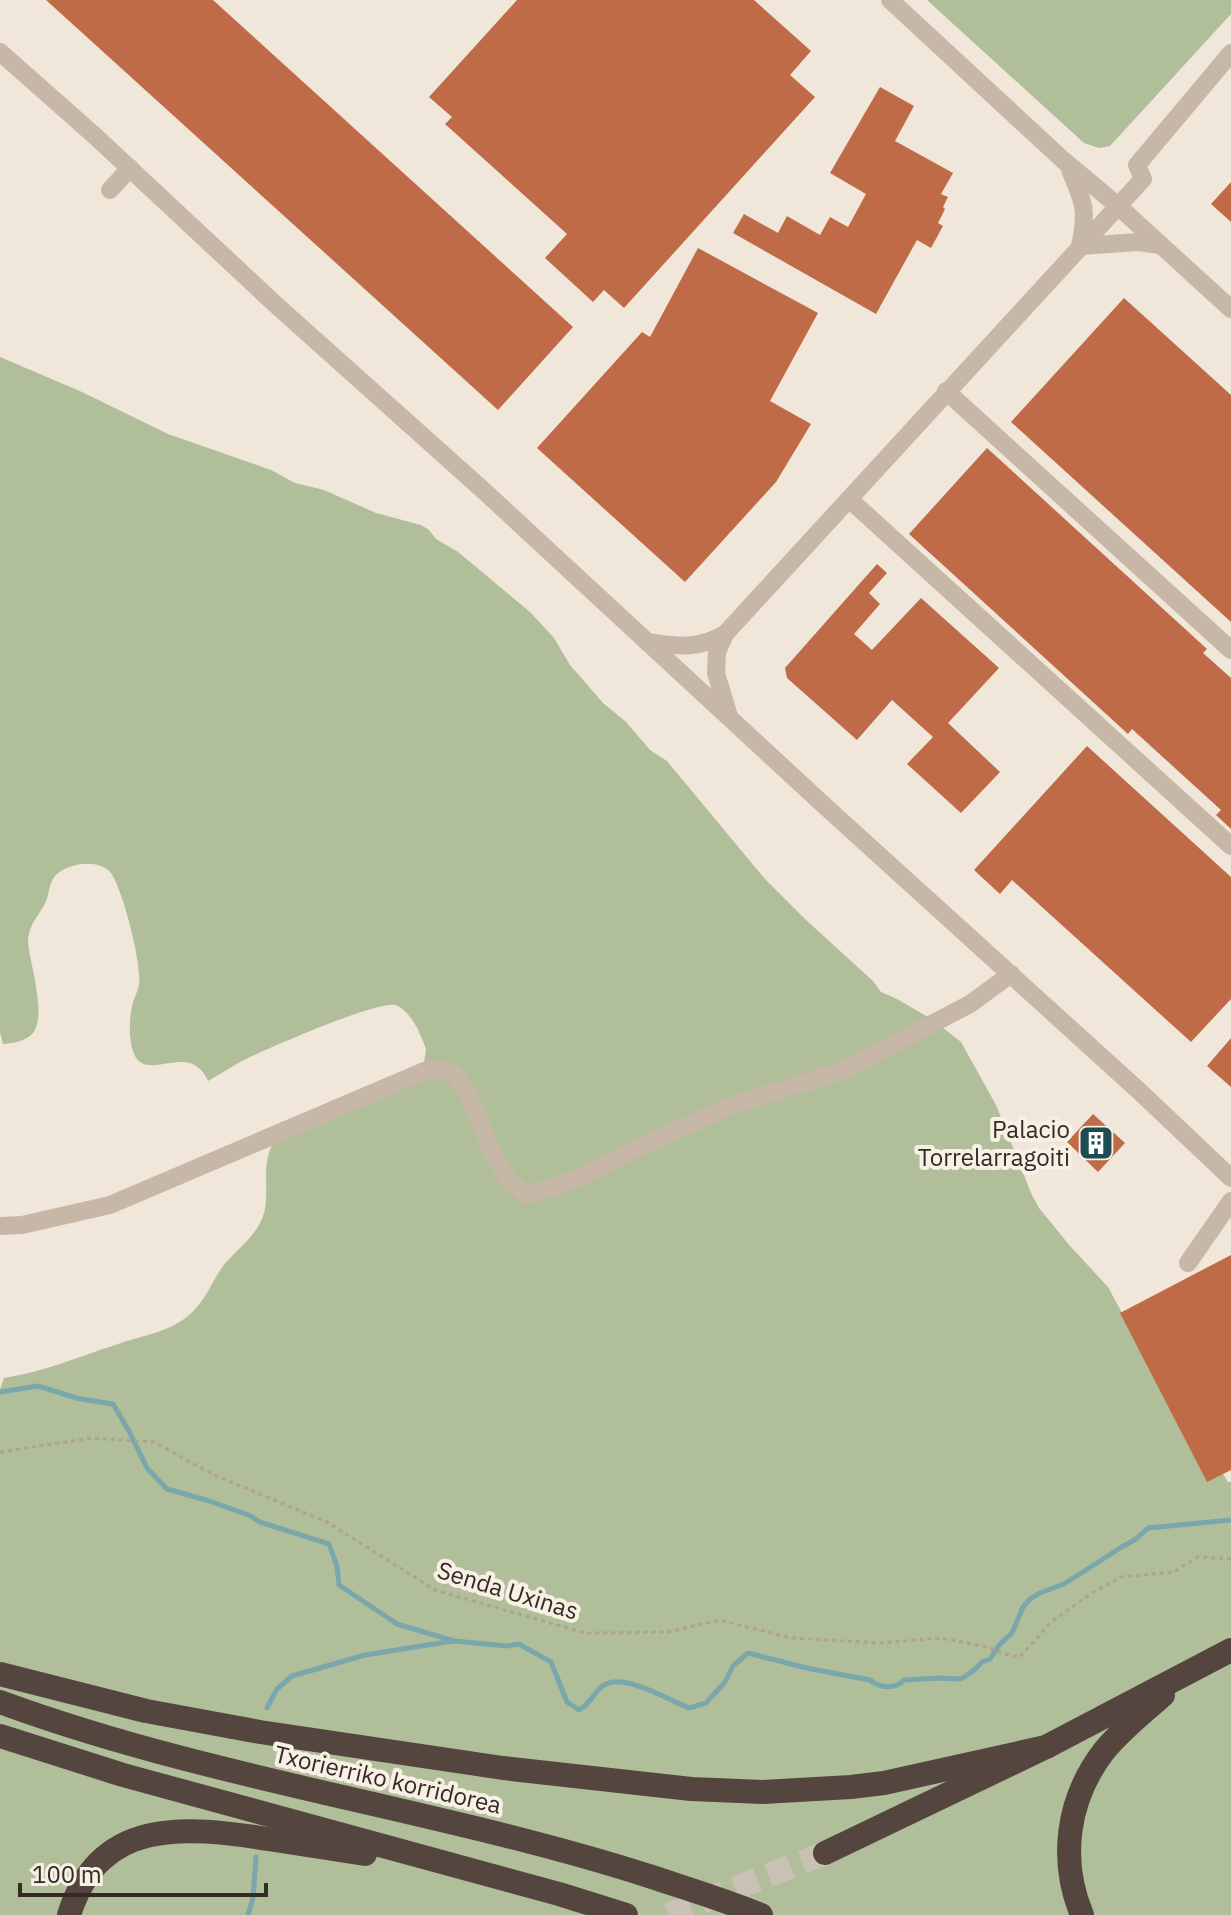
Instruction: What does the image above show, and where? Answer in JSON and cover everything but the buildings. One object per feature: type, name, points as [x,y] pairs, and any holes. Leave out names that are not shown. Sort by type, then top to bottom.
[{"type":"highway","points":[[825,1853],[1046,1747],[1231,1650]]},
{"type":"highway","points":[[0,1674],[146,1711],[260,1732],[503,1768],[691,1789],[778,1792],[851,1787],[884,1783],[1046,1747]]},
{"type":"highway","points":[[1082,1915],[1075,1899],[1068,1857],[1074,1808],[1091,1771],[1105,1751],[1185,1675]]},
{"type":"highway","name":"Txorierriko korridorea","points":[[0,1702],[164,1753],[477,1828],[607,1863],[761,1915]]},
{"type":"highway","points":[[0,1736],[123,1775],[626,1915]]},
{"type":"highway","points":[[69,1915],[79,1890],[95,1867],[124,1845],[166,1831],[230,1833],[486,1874]]},
{"type":"street","points":[[890,0],[1231,309]]},
{"type":"street","points":[[0,52],[484,491],[1231,1178]]},
{"type":"street","points":[[686,678],[689,664],[725,634],[1143,179],[1137,165],[1231,53]]},
{"type":"street","points":[[1068,164],[1085,205],[1080,246]]},
{"type":"street","points":[[110,190],[130,168]]},
{"type":"street","points":[[1080,246],[1138,242],[1161,245]]},
{"type":"street","points":[[946,391],[1231,650]]},
{"type":"street","points":[[849,499],[1231,846]]},
{"type":"street","points":[[647,642],[710,648]]},
{"type":"street","points":[[710,648],[729,717]]},
{"type":"street","points":[[0,1226],[22,1225],[110,1205],[429,1069],[453,1073],[468,1093],[493,1154],[509,1181],[526,1195],[585,1175],[726,1108],[844,1070],[970,1004],[1011,974]]},
{"type":"street","points":[[1188,1263],[1231,1201]]},
{"type":"path","name":"Senda Uxinas","points":[[0,1452],[92,1438],[154,1442],[214,1475],[327,1522],[435,1590],[585,1633],[668,1632],[719,1620],[792,1638],[880,1643],[941,1638],[1020,1657],[1051,1622],[1121,1577],[1174,1572],[1197,1557],[1231,1559]]},
{"type":"green space","points":[[927,0],[1231,0],[1231,14],[1110,146],[1099,148],[1084,143]]},
{"type":"green space","points":[[0,357],[168,434],[429,530],[436,539],[458,552],[530,612],[554,638],[570,665],[603,703],[625,721],[650,750],[667,761],[764,878],[806,920],[881,992],[933,1020],[961,1042],[996,1105],[1039,1208],[1108,1287],[1129,1326],[1228,1482],[1231,1482],[1231,1915],[0,1915],[0,1389],[4,1378],[47,1368],[153,1334],[188,1316],[203,1299],[223,1266],[259,1226],[265,1210],[267,1161],[274,1142],[424,1062],[426,1049],[411,1017],[395,1005],[367,1010],[319,1028],[252,1056],[208,1081],[200,1069],[191,1063],[141,1063],[135,1056],[130,1037],[133,1002],[139,987],[138,961],[131,928],[111,873],[106,868],[91,864],[67,868],[52,881],[47,899],[30,929],[28,942],[38,1002],[37,1025],[27,1038],[3,1044],[0,1032]]},
{"type":"waterway","points":[[0,1392],[38,1386],[80,1399],[113,1404],[147,1468],[167,1489],[329,1544],[337,1566],[339,1585],[397,1624],[454,1641],[507,1646],[519,1644],[551,1662],[567,1702],[579,1710],[602,1687],[614,1682],[636,1685],[689,1708],[706,1703],[725,1682],[733,1666],[748,1653],[870,1680],[887,1687],[904,1680],[961,1679],[990,1659],[1012,1633],[1023,1607],[1030,1599],[1064,1584],[1136,1539],[1148,1528],[1231,1520]]},
{"type":"waterway","points":[[267,1708],[277,1689],[292,1676],[365,1655],[453,1641]]},
{"type":"waterway","points":[[248,1915],[253,1898],[256,1857]]},
{"type":"tunnel","points":[[668,1915],[825,1853]]},
{"type":"place","name":"Palacio Torrelarragoiti","points":[[1096,1143]]}]
